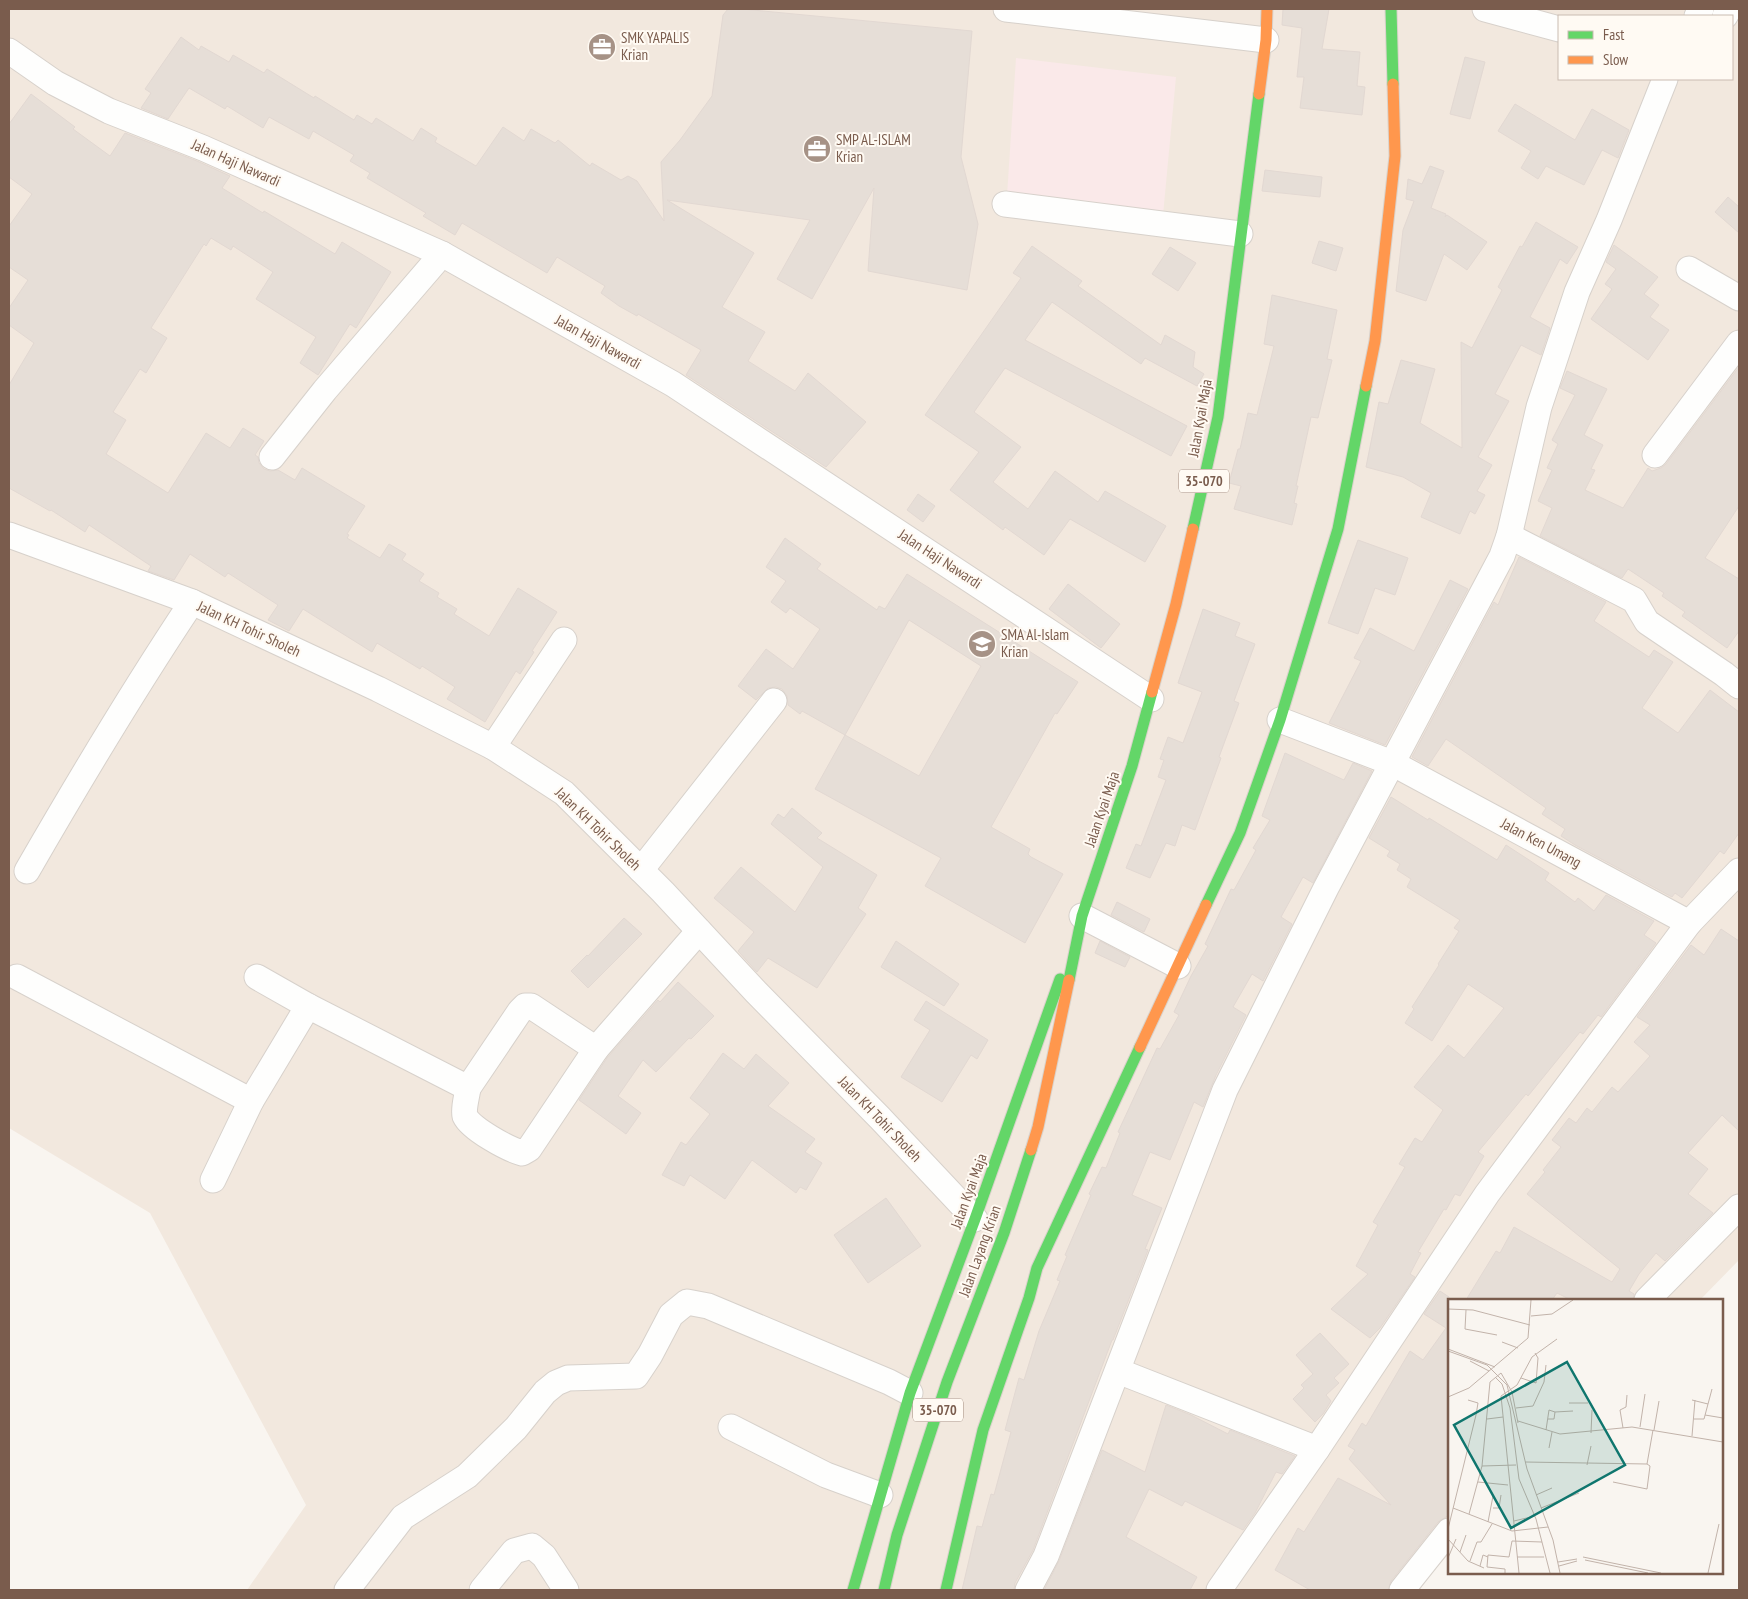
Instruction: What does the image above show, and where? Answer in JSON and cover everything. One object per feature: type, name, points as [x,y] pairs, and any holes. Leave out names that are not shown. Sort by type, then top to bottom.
[{"type":"street","points":[[1006,9],[1075,12],[1266,36]]},
{"type":"street","points":[[946,1590],[983,1430],[1037,1268],[1171,962],[1240,833],[1280,720],[1338,529],[1375,341],[1395,156],[1391,9]]},
{"type":"street","points":[[1485,9],[1558,29]]},
{"type":"street","name":"Jalan Kyai Maja","points":[[853,1590],[910,1392],[1088,919],[1179,594],[1218,417],[1266,36],[1267,12]]},
{"type":"street","name":"Jalan Haji Nawardi","points":[[9,51],[55,83],[109,111],[203,148],[442,254],[673,384],[1151,699]]},
{"type":"street","points":[[1028,1590],[1046,1556],[1225,1090],[1326,888],[1502,556],[1509,536],[1539,407],[1577,292],[1609,220],[1666,80]]},
{"type":"street","points":[[1005,204],[1240,234]]},
{"type":"street","points":[[272,457],[325,390],[442,254]]},
{"type":"street","points":[[1689,269],[1739,298]]},
{"type":"street","points":[[1655,455],[1739,343]]},
{"type":"street","name":"Jalan KH Tohir Sholeh","points":[[9,535],[192,602],[378,689],[493,746],[564,793],[641,870],[756,992],[975,1218]]},
{"type":"street","points":[[1509,536],[1634,600],[1647,622],[1739,686]]},
{"type":"street","points":[[27,870],[142,676],[192,602]]},
{"type":"street","points":[[493,746],[564,640]]},
{"type":"street","points":[[641,870],[774,701]]},
{"type":"street","name":"Jalan Ken Umang","points":[[1280,720],[1392,763],[1689,923]]},
{"type":"street","points":[[1219,1590],[1317,1450],[1487,1194],[1689,923],[1739,872]]},
{"type":"street","points":[[1088,919],[1171,962]]},
{"type":"street","name":"Jalan Layang Krian","points":[[884,1590],[897,1535],[947,1382],[1004,1233],[1038,1127],[1088,919]]},
{"type":"street","points":[[596,1049],[531,1006],[525,1006],[468,1088],[464,1114],[469,1123],[510,1150],[522,1152],[529,1149],[596,1049],[699,931]]},
{"type":"street","points":[[17,977],[251,1101]]},
{"type":"street","points":[[256,977],[308,1006],[468,1088]]},
{"type":"street","points":[[213,1180],[251,1101],[308,1006]]},
{"type":"street","points":[[1648,1299],[1739,1207]]},
{"type":"street","points":[[347,1590],[403,1517],[474,1469],[516,1428],[545,1392],[556,1383],[568,1378],[636,1376],[672,1315],[688,1302],[708,1306],[910,1392]]},
{"type":"street","points":[[1118,1371],[1317,1450]]},
{"type":"street","points":[[731,1427],[826,1475],[880,1495]]},
{"type":"street","points":[[1402,1590],[1448,1532]]},
{"type":"street","points":[[482,1590],[514,1551],[532,1546],[544,1556],[566,1590]]},
{"type":"shaded area","points":[[9,9],[1739,9],[1739,1260],[1701,1299],[1448,1299],[1448,1555],[1427,1577],[1420,1590],[247,1590],[306,1505],[150,1213],[9,1128]]},
{"type":"shaded area","points":[[1016,58],[1176,77],[1163,215],[1007,196]]},
{"type":"building","points":[[728,9],[972,31],[961,157],[978,224],[967,290],[868,271],[874,188],[812,299],[777,279],[810,220],[667,200],[754,253],[722,307],[765,332],[748,361],[795,391],[808,373],[866,422],[826,467],[686,375],[701,350],[638,314],[637,316],[619,306],[601,293],[605,286],[557,257],[547,273],[462,223],[455,235],[423,216],[426,213],[367,178],[370,173],[350,161],[354,155],[313,131],[309,139],[269,117],[263,128],[227,106],[225,109],[189,88],[168,119],[141,108],[151,93],[145,89],[181,37],[199,50],[201,46],[229,62],[233,55],[264,73],[267,69],[354,120],[357,115],[372,124],[376,118],[413,141],[421,128],[437,138],[435,142],[476,166],[503,127],[524,141],[531,129],[555,143],[558,140],[590,166],[592,163],[621,180],[628,176],[637,181],[664,221],[661,162],[680,140],[712,96],[723,15]]},
{"type":"building","points":[[1283,9],[1329,9],[1322,49],[1360,52],[1357,86],[1365,87],[1362,115],[1300,108],[1304,77],[1297,77],[1302,28],[1282,25]]},
{"type":"building","points":[[1465,57],[1485,62],[1470,119],[1450,114]]},
{"type":"building","points":[[31,94],[75,127],[73,129],[110,156],[125,133],[197,161],[230,176],[222,188],[263,213],[264,211],[335,254],[342,242],[391,272],[356,328],[350,324],[318,375],[300,363],[316,337],[256,299],[273,272],[233,246],[231,250],[211,238],[206,246],[204,244],[151,328],[167,338],[146,373],[140,369],[113,412],[126,420],[106,454],[168,493],[206,433],[230,448],[243,428],[264,441],[255,455],[264,469],[270,471],[278,470],[295,480],[302,468],[365,506],[347,534],[349,535],[347,538],[380,558],[389,544],[406,554],[402,560],[424,574],[419,581],[439,593],[437,597],[457,609],[454,614],[489,636],[518,588],[557,612],[520,674],[516,671],[485,722],[447,699],[455,687],[422,666],[420,669],[377,643],[372,652],[303,609],[289,631],[268,620],[278,605],[228,573],[225,577],[190,554],[174,580],[148,571],[151,566],[89,525],[85,532],[51,510],[9,488],[9,385],[34,343],[9,325],[9,308],[28,280],[9,267],[9,226],[32,194],[9,177],[9,124]]},
{"type":"building","points":[[1515,104],[1575,140],[1592,109],[1629,130],[1618,158],[1602,150],[1584,185],[1546,166],[1538,179],[1521,168],[1531,151],[1498,131]]},
{"type":"building","points":[[1430,166],[1444,171],[1431,208],[1446,214],[1445,217],[1447,215],[1487,242],[1467,270],[1444,254],[1426,301],[1396,291],[1403,230],[1414,201],[1406,199],[1408,179],[1422,184]]},
{"type":"building","points":[[1265,170],[1322,177],[1320,197],[1262,191]]},
{"type":"building","points":[[1728,197],[1739,207],[1739,233],[1715,212]]},
{"type":"building","points":[[1536,222],[1578,247],[1567,264],[1560,259],[1530,317],[1550,328],[1541,355],[1521,345],[1495,394],[1509,401],[1478,457],[1492,465],[1477,491],[1485,495],[1475,514],[1470,511],[1460,534],[1421,517],[1431,493],[1403,477],[1366,467],[1379,402],[1388,404],[1401,360],[1435,369],[1420,423],[1462,448],[1461,342],[1472,348],[1502,290],[1498,287],[1520,246],[1522,247]]},
{"type":"building","points":[[1319,241],[1343,248],[1336,271],[1312,263]]},
{"type":"building","points":[[1614,245],[1658,277],[1644,294],[1659,305],[1650,317],[1669,330],[1648,360],[1591,319],[1612,289],[1605,284],[1616,269],[1606,262]]},
{"type":"building","points":[[1032,246],[1082,281],[1078,286],[1161,345],[1165,335],[1195,352],[1193,367],[1204,374],[1197,386],[1145,358],[1141,364],[1052,302],[1025,340],[1187,426],[1171,456],[1005,368],[974,412],[1021,447],[993,482],[1028,509],[1055,471],[1098,502],[1105,491],[1166,526],[1145,562],[1070,519],[1044,555],[1005,527],[1003,530],[950,490],[979,452],[925,415],[1021,278],[1013,273]]},
{"type":"building","points":[[1170,247],[1196,263],[1178,291],[1152,274]]},
{"type":"building","points":[[1272,295],[1337,310],[1327,359],[1332,360],[1318,418],[1311,417],[1296,486],[1298,486],[1294,503],[1297,504],[1292,525],[1234,509],[1241,486],[1229,483],[1238,449],[1240,449],[1248,413],[1257,415],[1274,346],[1264,344]]},
{"type":"building","points":[[1739,367],[1739,506],[1705,558],[1739,579],[1739,631],[1727,648],[1682,616],[1685,612],[1662,596],[1664,593],[1628,569],[1622,578],[1540,536],[1552,508],[1538,501],[1552,470],[1547,468],[1558,444],[1552,440],[1575,395],[1560,388],[1567,371],[1607,389],[1584,435],[1603,445],[1591,469],[1595,470],[1585,490],[1623,508],[1648,468],[1652,471],[1666,464]]},
{"type":"building","points":[[918,494],[935,506],[923,522],[907,510]]},
{"type":"building","points":[[785,538],[821,564],[817,569],[877,610],[879,606],[885,609],[907,574],[1078,682],[1057,714],[1055,713],[991,827],[1030,849],[1028,854],[1031,857],[1063,874],[1025,943],[925,886],[941,858],[815,789],[845,735],[802,711],[800,714],[788,705],[787,696],[782,689],[776,687],[768,688],[756,700],[738,686],[766,649],[793,669],[820,629],[790,608],[786,613],[771,602],[786,581],[766,567]],"holes":[[[909,620],[981,666],[919,776],[845,735]]]},
{"type":"building","points":[[1358,540],[1408,558],[1395,595],[1375,588],[1358,634],[1328,623]]},
{"type":"building","points":[[1519,557],[1606,602],[1594,621],[1649,657],[1654,650],[1673,662],[1642,708],[1678,733],[1710,690],[1739,712],[1739,833],[1724,854],[1720,851],[1682,898],[1675,893],[1672,897],[1561,836],[1565,829],[1542,814],[1546,808],[1446,739],[1428,766],[1412,757],[1494,602],[1498,605]]},
{"type":"building","points":[[1450,580],[1468,589],[1385,745],[1329,723],[1361,661],[1354,658],[1370,628],[1414,651]]},
{"type":"building","points":[[1068,584],[1120,624],[1101,648],[1049,609]]},
{"type":"building","points":[[1203,609],[1240,623],[1235,636],[1255,644],[1234,701],[1239,703],[1195,830],[1182,825],[1175,846],[1166,843],[1150,878],[1126,868],[1136,844],[1141,846],[1166,780],[1158,777],[1164,760],[1160,759],[1168,737],[1183,743],[1202,692],[1178,683]]},
{"type":"building","points":[[1285,753],[1344,780],[1353,763],[1372,771],[1313,883],[1303,877],[1281,917],[1292,924],[1263,981],[1252,974],[1233,1007],[1246,1015],[1216,1075],[1203,1107],[1194,1102],[1170,1160],[1150,1152],[1132,1195],[1162,1208],[1145,1249],[1148,1250],[1033,1550],[1015,1583],[1014,1590],[962,1590],[977,1526],[982,1527],[991,1494],[994,1495],[1011,1432],[1005,1430],[1019,1378],[1024,1380],[1039,1331],[1060,1281],[1057,1280],[1067,1256],[1065,1255],[1091,1195],[1089,1194],[1102,1167],[1106,1168],[1120,1133],[1118,1132],[1157,1048],[1160,1049],[1179,1015],[1174,1012],[1208,946],[1205,944],[1231,889],[1234,890],[1256,850],[1253,848],[1270,820],[1262,816]]},
{"type":"building","points":[[1391,797],[1497,860],[1506,845],[1549,873],[1545,880],[1575,902],[1578,898],[1594,911],[1606,895],[1654,921],[1644,935],[1656,943],[1601,1017],[1598,1015],[1583,1034],[1580,1032],[1528,1096],[1526,1094],[1478,1152],[1484,1156],[1460,1196],[1455,1194],[1418,1252],[1421,1253],[1410,1274],[1415,1277],[1380,1328],[1370,1338],[1331,1309],[1368,1274],[1356,1266],[1378,1225],[1373,1222],[1405,1167],[1399,1164],[1415,1138],[1422,1142],[1443,1110],[1414,1087],[1448,1045],[1464,1058],[1504,1008],[1468,984],[1432,1041],[1405,1023],[1414,1009],[1412,1007],[1459,931],[1454,928],[1460,920],[1407,887],[1411,879],[1397,870],[1400,864],[1387,856],[1390,851],[1369,838]]},
{"type":"building","points":[[792,808],[822,833],[817,838],[877,875],[858,908],[866,914],[817,988],[768,958],[757,972],[738,951],[754,932],[714,898],[741,867],[795,912],[823,867],[771,824],[778,814],[784,818]]},
{"type":"building","points":[[1117,902],[1150,919],[1144,932],[1111,915]]},
{"type":"building","points":[[624,918],[642,934],[588,988],[571,971]]},
{"type":"building","points":[[1721,929],[1739,941],[1739,1131],[1722,1115],[1688,1153],[1708,1169],[1688,1194],[1713,1213],[1665,1261],[1656,1253],[1639,1274],[1629,1291],[1634,1294],[1633,1299],[1569,1299],[1557,1293],[1553,1299],[1467,1299],[1496,1251],[1500,1253],[1514,1227],[1612,1282],[1620,1269],[1527,1194],[1545,1172],[1543,1170],[1561,1147],[1552,1140],[1569,1118],[1576,1123],[1587,1108],[1592,1112],[1612,1087],[1618,1092],[1650,1056],[1634,1042],[1650,1025],[1637,1017],[1691,945],[1704,955]]},
{"type":"building","points":[[896,941],[959,984],[944,1006],[881,967]]},
{"type":"building","points":[[1100,941],[1130,957],[1125,967],[1095,953]]},
{"type":"building","points":[[678,982],[714,1016],[691,1039],[689,1038],[656,1072],[643,1060],[618,1096],[641,1113],[626,1134],[579,1100],[607,1058],[658,1000],[660,1002]]},
{"type":"building","points":[[926,1001],[988,1040],[977,1059],[971,1055],[942,1102],[901,1077],[930,1030],[914,1020]]},
{"type":"building","points":[[723,1053],[744,1069],[756,1054],[789,1083],[768,1106],[815,1139],[805,1152],[822,1163],[806,1190],[800,1187],[796,1193],[752,1160],[725,1199],[690,1175],[684,1186],[662,1175],[681,1142],[686,1145],[710,1114],[690,1098]]},
{"type":"building","points":[[886,1198],[921,1246],[868,1283],[834,1235]]},
{"type":"building","points":[[1440,1291],[1449,1297],[1448,1516],[1438,1522],[1391,1581],[1388,1590],[1310,1590],[1275,1570],[1298,1528],[1304,1532],[1338,1478],[1391,1505],[1349,1459],[1355,1450],[1348,1446],[1362,1423],[1366,1426],[1410,1351],[1423,1360],[1446,1328],[1424,1314]]},
{"type":"building","points":[[1320,1333],[1349,1364],[1334,1378],[1339,1383],[1326,1395],[1331,1401],[1323,1414],[1315,1422],[1293,1399],[1304,1388],[1301,1385],[1313,1374],[1296,1355]]},
{"type":"building","points":[[1166,1405],[1191,1415],[1228,1434],[1230,1430],[1295,1456],[1282,1474],[1276,1472],[1255,1513],[1243,1530],[1185,1501],[1182,1506],[1149,1489],[1126,1537],[1197,1577],[1190,1590],[1044,1590],[1059,1561],[1102,1450],[1145,1472]]},
{"type":"traffic: fast","points":[[1391,9],[1393,84]]},
{"type":"traffic: fast","points":[[1193,529],[1218,417],[1259,94]]},
{"type":"traffic: fast","points":[[1206,905],[1240,833],[1280,720],[1338,529],[1366,386]]},
{"type":"traffic: fast","points":[[1069,980],[1082,916],[1132,766],[1152,692]]},
{"type":"traffic: fast","points":[[853,1590],[910,1393],[975,1219],[1060,979]]},
{"type":"traffic: fast","points":[[946,1590],[983,1430],[1029,1298],[1037,1268],[1140,1047]]},
{"type":"traffic: fast","points":[[884,1590],[897,1535],[947,1382],[1004,1233],[1031,1150]]},
{"type":"traffic: slow","points":[[1259,94],[1266,40],[1267,9]]},
{"type":"traffic: slow","points":[[1366,386],[1375,341],[1395,156],[1393,84]]},
{"type":"traffic: slow","points":[[1152,692],[1176,604],[1193,529]]},
{"type":"traffic: slow","points":[[1140,1047],[1206,905]]},
{"type":"traffic: slow","points":[[1031,1150],[1038,1127],[1069,980]]},
{"type":"place","name":"SMK YAPALIS Krian","points":[[602,47]]},
{"type":"place","name":"SMP AL-ISLAM Krian","points":[[817,149]]},
{"type":"place","name":"SMA Al-Islam Krian","points":[[982,644]]}]
